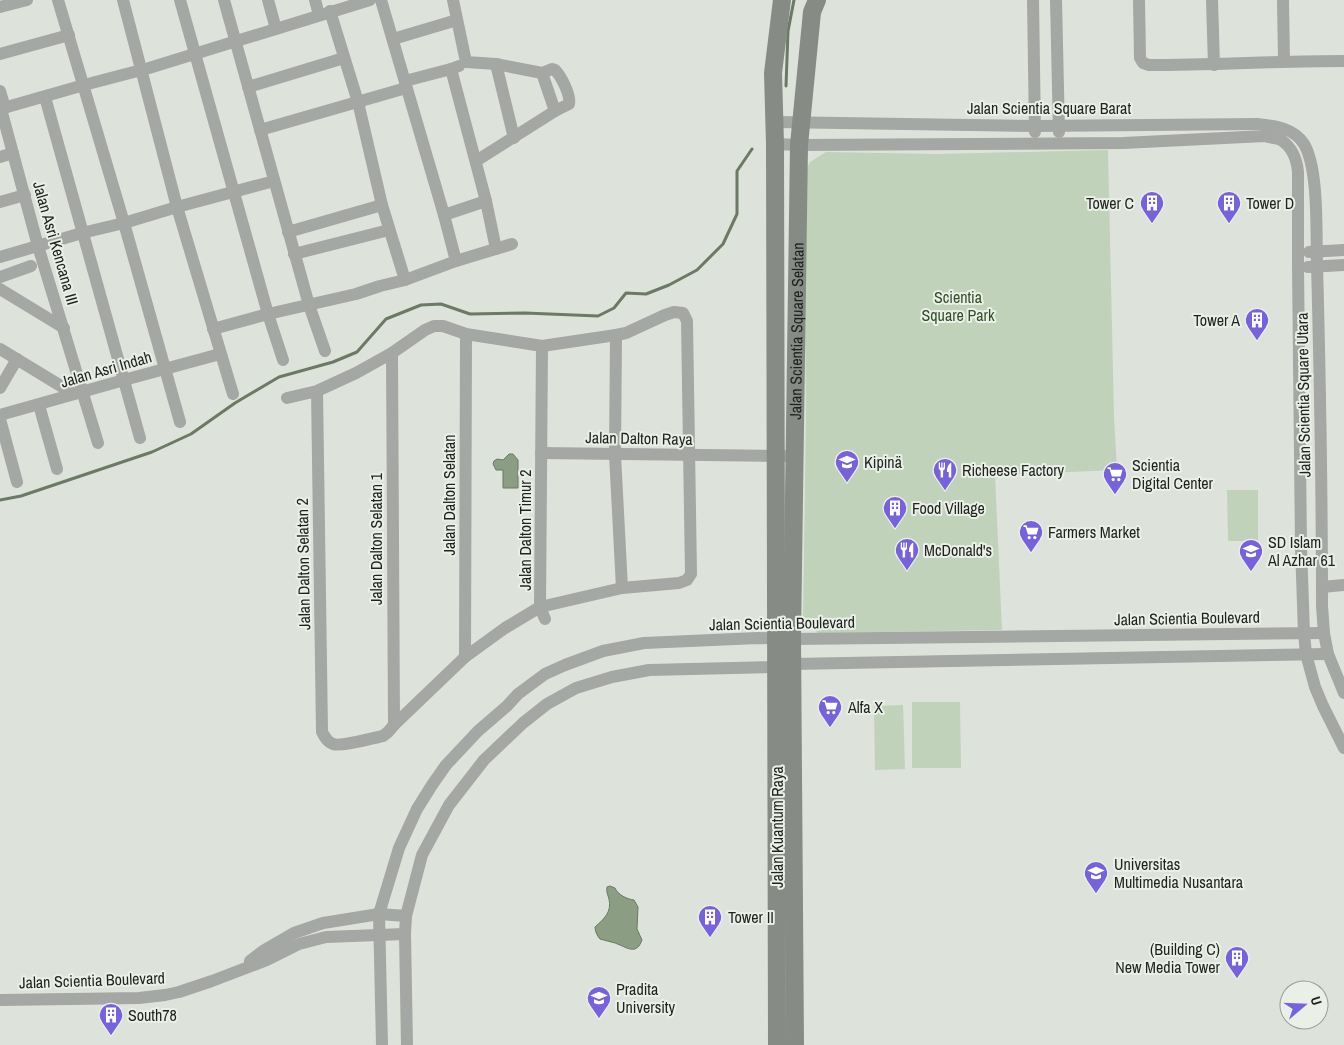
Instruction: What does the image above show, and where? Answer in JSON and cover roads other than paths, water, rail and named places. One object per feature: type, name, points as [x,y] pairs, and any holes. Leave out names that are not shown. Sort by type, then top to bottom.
[{"type":"street","points":[[58,0],[180,422]]},
{"type":"street","points":[[124,0],[142,70],[182,205],[213,329],[233,394]]},
{"type":"street","points":[[180,0],[268,314],[283,360]]},
{"type":"street","points":[[224,0],[294,254],[325,351]]},
{"type":"street","points":[[268,0],[276,28]]},
{"type":"street","points":[[315,0],[325,13],[344,58],[358,102],[382,205],[405,280]]},
{"type":"street","points":[[381,0],[456,261]]},
{"type":"street","points":[[453,0],[466,62]]},
{"type":"street","name":"Jalan Scientia Square Selatan","points":[[782,0],[773,73],[775,122],[776,456],[784,639]]},
{"type":"street","name":"Jalan Scientia Square Selatan","points":[[784,639],[795,456],[799,145],[812,12],[817,0]]},
{"type":"street","points":[[1033,0],[1035,142]]},
{"type":"street","points":[[1056,0],[1059,143]]},
{"type":"street","points":[[1139,0],[1140,58],[1143,63],[1149,65],[1344,61]]},
{"type":"street","points":[[1212,0],[1214,65]]},
{"type":"street","points":[[1283,0],[1284,61]]},
{"type":"street","points":[[0,8],[23,1]]},
{"type":"street","points":[[2,109],[142,70],[364,1]]},
{"type":"street","points":[[393,39],[457,20]]},
{"type":"street","points":[[0,54],[69,35]]},
{"type":"street","points":[[248,87],[344,58]]},
{"type":"street","points":[[260,130],[358,102],[466,62],[496,64],[542,72],[552,69],[557,72],[570,99],[569,104],[476,161]]},
{"type":"street","points":[[496,64],[514,138]]},
{"type":"street","points":[[451,69],[476,161],[496,249]]},
{"type":"street","points":[[542,72],[555,111]]},
{"type":"street","name":"Jalan Asri Kencana III","points":[[0,91],[2,109],[38,246],[64,328],[80,392],[98,443]]},
{"type":"street","name":"Jalan Asri Kencana III","points":[[45,97],[140,438]]},
{"type":"street","name":"Jalan Scientia Square Barat","points":[[775,122],[1035,126],[1258,124],[1281,126],[1293,133],[1304,143],[1310,156]]},
{"type":"street","points":[[775,144],[1093,143],[1094,125]]},
{"type":"street","name":"Jalan Scientia Square Utara","points":[[1093,143],[1265,136],[1280,140],[1297,160],[1301,540],[1306,654]]},
{"type":"street","points":[[0,157],[13,153]]},
{"type":"street","name":"Jalan Scientia Square Utara","points":[[1310,156],[1314,186],[1317,266],[1322,587],[1324,633],[1328,654]]},
{"type":"street","points":[[0,257],[81,231],[124,223],[182,205],[274,181]]},
{"type":"street","points":[[0,202],[24,195]]},
{"type":"street","points":[[444,215],[486,201]]},
{"type":"street","points":[[288,232],[382,205]]},
{"type":"street","points":[[294,254],[389,230]]},
{"type":"street","points":[[213,329],[405,280],[456,261],[512,244]]},
{"type":"street","points":[[1298,252],[1344,250]]},
{"type":"street","points":[[1298,267],[1344,265]]},
{"type":"street","points":[[0,277],[31,266]]},
{"type":"street","points":[[0,289],[64,328]]},
{"type":"street","points":[[287,398],[317,391],[356,373],[434,326],[443,326],[466,334],[542,346],[626,333],[674,312],[683,313],[687,321],[691,574],[687,580],[679,583],[622,588],[542,613],[506,628],[465,657],[394,725]]},
{"type":"street","name":"Jalan Dalton Selatan","points":[[465,657],[466,334]]},
{"type":"street","points":[[616,335],[615,455],[622,588]]},
{"type":"street","name":"Jalan Dalton Timur 2","points":[[542,346],[542,613]]},
{"type":"street","points":[[0,349],[17,360],[80,392]]},
{"type":"street","name":"Jalan Dalton Selatan 1","points":[[392,353],[394,725]]},
{"type":"street","name":"Jalan Asri Indah","points":[[0,415],[124,380],[166,371],[220,354]]},
{"type":"street","points":[[0,388],[17,360]]},
{"type":"street","name":"Jalan Dalton Selatan 2","points":[[317,391],[322,732],[330,742],[339,744],[382,736],[394,725]]},
{"type":"street","points":[[39,405],[57,469]]},
{"type":"street","points":[[0,419],[17,482]]},
{"type":"street","name":"Jalan Dalton Raya","points":[[542,453],[795,456]]},
{"type":"street","points":[[1322,587],[1344,585]]},
{"type":"street","name":"Jalan Scientia Boulevard","points":[[382,1045],[379,914],[400,848],[417,809],[446,765],[478,732],[518,694],[545,674],[565,665],[602,651],[644,643],[784,639],[1324,633]]},
{"type":"street","name":"Jalan Kuantum Raya","points":[[784,639],[795,1045]]},
{"type":"street","points":[[1306,654],[1315,687],[1344,748]]},
{"type":"street","points":[[407,1045],[406,916],[422,855],[449,805],[484,760],[546,704],[576,688],[612,677],[649,670],[1328,654],[1344,693]]},
{"type":"street","name":"Jalan Kuantum Raya","points":[[777,1045],[785,666]]},
{"type":"street","points":[[507,706],[524,723]]},
{"type":"street","name":"Jalan Scientia Boulevard","points":[[240,969],[263,951],[294,933],[323,923],[379,914],[406,916]]},
{"type":"street","name":"Jalan Scientia Boulevard","points":[[0,1000],[149,998],[191,989],[266,960],[298,944],[326,937],[405,934]]},
{"type":"waterway","points":[[786,86],[788,31],[794,0]]},
{"type":"waterway","points":[[0,500],[21,496],[152,452],[191,434],[235,403],[279,377],[333,362],[357,352],[386,319],[421,305],[441,304],[470,314],[525,313],[598,316],[614,308],[626,293],[646,294],[669,285],[697,270],[723,244],[737,214],[737,171],[752,149]]},
{"type":"place","name":"Tower C","points":[[1152,224]]},
{"type":"place","name":"Tower D","points":[[1229,224]]},
{"type":"place","name":"Tower A","points":[[1257,341]]},
{"type":"place","name":"Kipinä","points":[[847,483]]},
{"type":"place","name":"Richeese Factory","points":[[945,491]]},
{"type":"place","name":"Scientia Digital Center","points":[[1115,495]]},
{"type":"place","name":"Food Village","points":[[895,529]]},
{"type":"place","name":"Farmers Market","points":[[1031,553]]},
{"type":"place","name":"McDonald's","points":[[907,571]]},
{"type":"place","name":"SD Islam Al Azhar 61","points":[[1251,572]]},
{"type":"place","name":"Alfa X","points":[[830,728]]},
{"type":"place","name":"Universitas Multimedia Nusantara","points":[[1096,894]]},
{"type":"place","name":"Tower II","points":[[710,938]]},
{"type":"place","name":"(Building C) New Media Tower","points":[[1237,979]]},
{"type":"place","name":"Pradita University","points":[[599,1019]]},
{"type":"place","name":"South78","points":[[111,1036]]},
{"type":"park label","name":"Scientia Square Park","points":[[958,306]]}]
